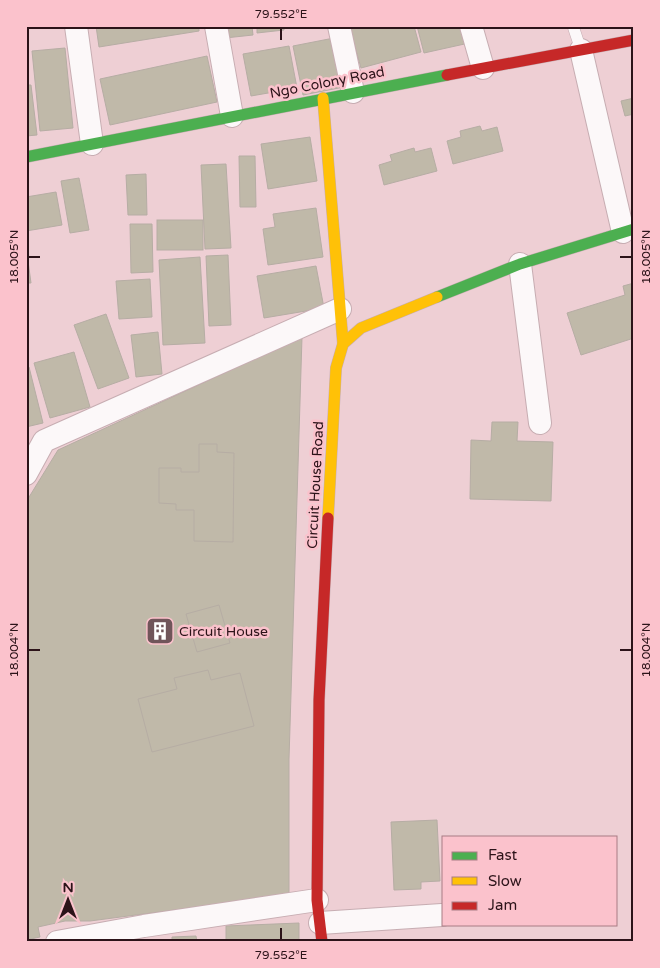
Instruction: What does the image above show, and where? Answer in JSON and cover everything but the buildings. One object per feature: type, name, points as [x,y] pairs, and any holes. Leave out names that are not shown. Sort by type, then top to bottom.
[{"type":"street","points":[[76,26],[92,144]]},
{"type":"street","points":[[216,26],[232,116]]},
{"type":"street","points":[[339,26],[353,92]]},
{"type":"street","points":[[471,26],[483,68]]},
{"type":"street","name":"Ngo Colony Road","points":[[26,157],[353,92],[634,40]]},
{"type":"street","points":[[343,344],[361,328],[520,264],[628,231],[581,50]]},
{"type":"street","points":[[323,98],[343,344]]},
{"type":"street","points":[[520,264],[540,423]]},
{"type":"street","points":[[26,474],[35,443],[340,309]]},
{"type":"street","name":"Circuit House Road","points":[[321,932],[317,900],[319,700],[336,368],[343,344]]},
{"type":"street","points":[[57,942],[144,934],[317,900]]},
{"type":"street","points":[[321,932],[442,915]]},
{"type":"lane","points":[[573,26],[581,50]]},
{"type":"traffic: fast","points":[[26,157],[447,75]]},
{"type":"traffic: fast","points":[[437,297],[520,264],[634,229]]},
{"type":"traffic: slow","points":[[323,98],[343,344]]},
{"type":"traffic: slow","points":[[328,518],[336,368],[343,344],[361,328],[437,297]]},
{"type":"traffic: jam","points":[[447,75],[634,40]]},
{"type":"traffic: jam","points":[[322,942],[317,900],[319,700],[328,518]]},
{"type":"place","name":"Circuit House","points":[[160,631]]}]
